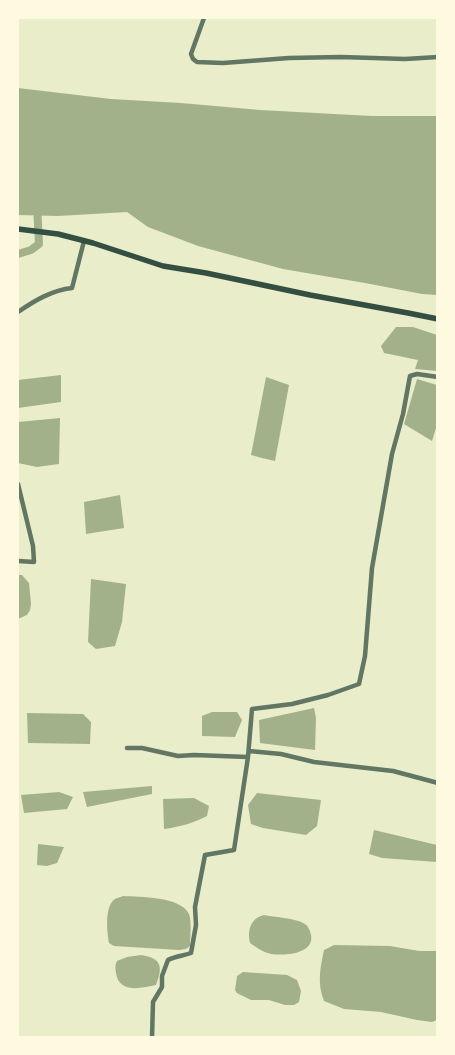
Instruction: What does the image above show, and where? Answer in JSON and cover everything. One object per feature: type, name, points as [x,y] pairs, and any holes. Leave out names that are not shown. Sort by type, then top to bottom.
[{"type":"main road","points":[[18,229],[58,234],[84,240],[164,266],[236,279],[310,296],[438,319]]},
{"type":"street","points":[[204,18],[191,54],[197,62],[223,63],[289,58],[405,59],[438,57]]},
{"type":"street","points":[[18,312],[43,296],[62,289],[72,288],[84,240]]},
{"type":"street","points":[[152,1038],[153,1002],[162,986],[162,976],[168,960],[175,956],[185,956],[191,953],[196,925],[195,907],[205,855],[234,850],[249,751],[252,709],[292,704],[328,695],[359,684],[365,656],[372,568],[392,454],[410,376],[417,374],[438,377]]},
{"type":"street","points":[[18,484],[33,546],[34,562],[18,561]]},
{"type":"street","points":[[127,748],[142,748],[178,756],[248,757]]},
{"type":"street","points":[[249,751],[281,754],[314,762],[393,771],[438,783]]},
{"type":"shaded area","points":[[18,88],[111,99],[260,110],[372,116],[437,116],[437,295],[422,294],[283,269],[198,246],[148,227],[127,212],[58,216],[18,215]]},
{"type":"shaded area","points":[[396,327],[413,327],[437,335],[437,371],[415,369],[418,360],[384,353],[381,346]]},
{"type":"shaded area","points":[[61,375],[61,402],[18,408],[18,380]]},
{"type":"shaded area","points":[[266,377],[289,385],[275,461],[251,455]]},
{"type":"shaded area","points":[[417,379],[437,385],[437,425],[432,441],[404,424]]},
{"type":"shaded area","points":[[60,418],[59,464],[37,467],[18,463],[18,422]]},
{"type":"shaded area","points":[[120,495],[124,528],[86,534],[84,502]]},
{"type":"shaded area","points":[[18,575],[22,575],[29,583],[31,604],[27,615],[18,619]]},
{"type":"shaded area","points":[[91,579],[126,584],[122,622],[115,646],[96,649],[88,642]]},
{"type":"shaded area","points":[[314,708],[316,718],[315,750],[260,743],[259,720]]},
{"type":"shaded area","points":[[212,712],[237,712],[242,720],[235,737],[202,736],[202,716]]},
{"type":"shaded area","points":[[27,713],[83,714],[91,722],[90,744],[28,743]]},
{"type":"shaded area","points":[[152,786],[152,794],[87,807],[83,792]]},
{"type":"shaded area","points":[[59,792],[73,797],[67,809],[24,813],[21,795]]},
{"type":"shaded area","points":[[257,793],[321,800],[317,826],[306,835],[263,828],[251,824],[248,805]]},
{"type":"shaded area","points":[[194,798],[209,806],[207,816],[197,821],[164,829],[163,799]]},
{"type":"shaded area","points":[[374,830],[437,845],[437,862],[382,858],[369,854]]},
{"type":"shaded area","points":[[38,844],[64,847],[57,863],[47,866],[37,865]]},
{"type":"shaded area","points":[[123,896],[149,897],[169,901],[184,908],[190,917],[190,946],[179,950],[114,946],[109,943],[107,928],[108,911],[115,899]]},
{"type":"shaded area","points":[[264,915],[295,920],[305,924],[311,935],[311,941],[308,946],[304,950],[277,955],[260,950],[250,943],[251,925],[256,919]]},
{"type":"shaded area","points":[[334,945],[390,946],[419,951],[437,951],[437,1020],[432,1022],[381,1012],[344,1009],[324,1001],[320,982],[321,963],[324,950]]},
{"type":"shaded area","points":[[141,955],[153,958],[159,964],[160,973],[156,985],[138,988],[126,987],[118,980],[115,968],[117,961]]},
{"type":"shaded area","points":[[243,972],[287,975],[297,980],[301,991],[299,1002],[294,1005],[285,1005],[269,1000],[251,1000],[237,993],[235,990],[237,976]]},
{"type":"waterway","points":[[18,254],[31,250],[39,244],[37,205]]}]
